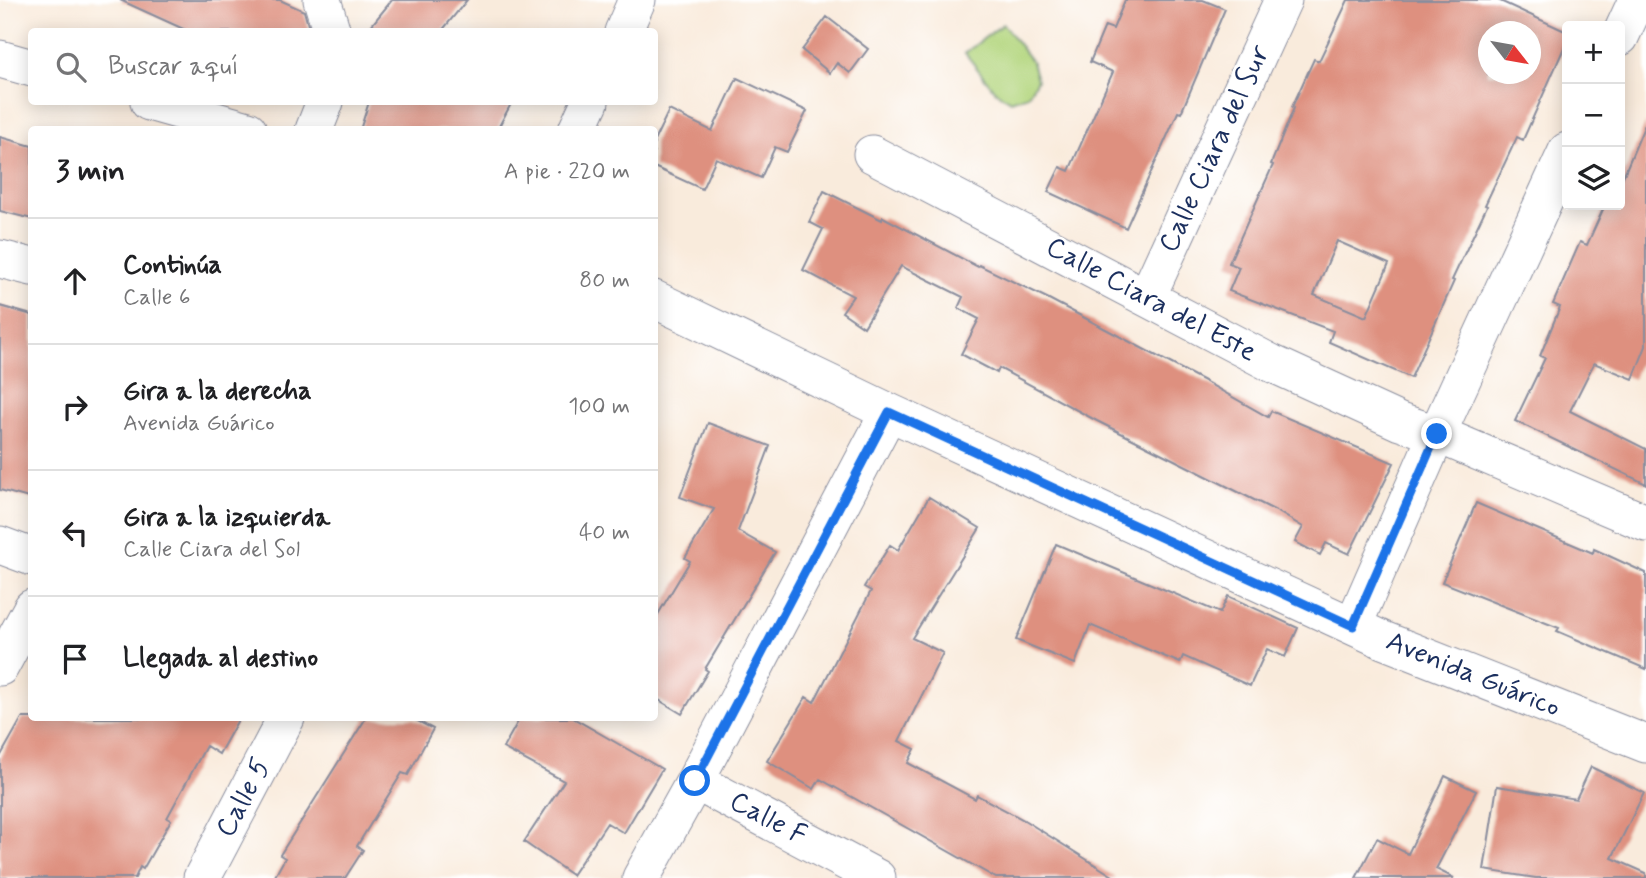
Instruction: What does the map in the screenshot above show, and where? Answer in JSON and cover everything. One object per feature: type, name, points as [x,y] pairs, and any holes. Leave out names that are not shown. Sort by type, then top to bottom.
[{"type":"street","points":[[322,0],[331,28]]},
{"type":"street","points":[[625,28],[638,0]]},
{"type":"street","name":"Calle Ciara del Sur","points":[[1147,298],[1283,0]]},
{"type":"street","points":[[0,59],[28,67]]},
{"type":"street","points":[[160,105],[234,126]]},
{"type":"street","points":[[316,126],[324,105]]},
{"type":"street","points":[[579,126],[589,105]]},
{"type":"street","name":"Calle Ciara del Este","points":[[872,154],[1271,363],[1400,422],[1437,434],[1646,523]]},
{"type":"street","points":[[1353,626],[1437,434],[1562,162]]},
{"type":"street","points":[[0,259],[28,266]]},
{"type":"street","name":"Avenida Guárico","points":[[658,301],[889,412],[1383,640],[1646,744]]},
{"type":"street","points":[[641,878],[889,412]]},
{"type":"street","points":[[0,545],[28,556]]},
{"type":"street","points":[[0,667],[28,615]]},
{"type":"street","name":"Calle 5","points":[[202,878],[284,721]]},
{"type":"street","name":"Calle F","points":[[695,781],[877,878]]},
{"type":"green space","points":[[1003,24],[1032,62],[1037,80],[1028,95],[1011,101],[995,91],[965,53]]},
{"type":"building","points":[[120,0],[280,0],[304,11],[309,28],[181,28]]},
{"type":"building","points":[[392,0],[467,0],[444,28],[369,28]]},
{"type":"building","points":[[1125,0],[1203,0],[1225,9],[1181,113],[1178,112],[1126,228],[1048,192],[1060,167],[1069,171],[1113,72],[1090,62],[1105,26],[1113,29]]},
{"type":"building","points":[[1348,0],[1498,0],[1562,30],[1562,52],[1523,140],[1517,137],[1485,205],[1487,206],[1452,280],[1454,281],[1411,378],[1329,342],[1333,331],[1229,291],[1239,267],[1229,263],[1273,165],[1271,164],[1294,108],[1292,107],[1314,59],[1319,61]],"holes":[[[1337,241],[1389,264],[1366,317],[1314,295]]]},
{"type":"building","points":[[827,17],[868,49],[850,73],[837,63],[830,73],[802,50]]},
{"type":"building","points":[[737,78],[807,111],[787,152],[775,147],[761,178],[716,158],[702,189],[658,169],[658,133],[669,110],[712,131]]},
{"type":"building","points":[[368,105],[510,105],[499,126],[361,126]]},
{"type":"building","points":[[1646,122],[1646,346],[1633,379],[1594,363],[1570,411],[1646,449],[1646,484],[1515,421],[1545,358],[1540,356],[1560,307],[1553,304],[1580,242],[1587,245],[1603,210],[1625,210],[1625,172]]},
{"type":"building","points":[[0,137],[28,145],[28,218],[0,211]]},
{"type":"building","points":[[824,191],[1047,298],[1268,417],[1271,411],[1394,463],[1349,554],[1326,543],[1320,555],[1295,542],[1303,527],[1278,512],[1097,421],[999,368],[997,373],[961,354],[979,319],[958,308],[963,297],[901,266],[864,327],[842,312],[853,296],[803,270],[823,229],[809,222]]},
{"type":"building","points":[[0,306],[28,314],[28,498],[0,490]]},
{"type":"building","points":[[708,423],[770,446],[738,531],[775,552],[705,669],[708,671],[682,714],[658,699],[658,614],[690,561],[685,558],[714,509],[680,497]]},
{"type":"building","points":[[929,497],[980,528],[912,638],[943,653],[899,741],[915,749],[908,763],[975,799],[977,795],[1024,820],[1116,878],[996,878],[820,779],[814,789],[767,761],[806,697],[814,702],[871,591],[864,587],[890,545],[898,550]]},
{"type":"building","points":[[1476,503],[1593,553],[1594,549],[1646,573],[1646,669],[1557,631],[1559,628],[1442,582]]},
{"type":"building","points":[[1056,544],[1220,613],[1228,596],[1298,628],[1285,657],[1267,649],[1250,686],[1183,656],[1180,663],[1090,625],[1075,664],[1016,640]]},
{"type":"building","points":[[22,718],[28,718],[28,721],[237,721],[219,754],[206,746],[167,818],[171,820],[135,878],[0,878],[0,757]]},
{"type":"building","points":[[364,721],[418,721],[433,729],[408,775],[402,773],[357,846],[363,850],[345,878],[274,878],[285,858],[280,855]]},
{"type":"building","points":[[518,721],[578,721],[662,769],[624,833],[607,823],[572,875],[524,842],[564,781],[503,748]]},
{"type":"building","points":[[1591,767],[1644,793],[1612,858],[1646,873],[1646,878],[1536,878],[1484,870],[1497,786],[1576,799]]},
{"type":"building","points":[[1445,776],[1476,791],[1436,869],[1454,878],[1356,878],[1377,838],[1408,854]]},
{"type":"route","points":[[695,781],[889,412],[1353,626],[1437,434]]}]
